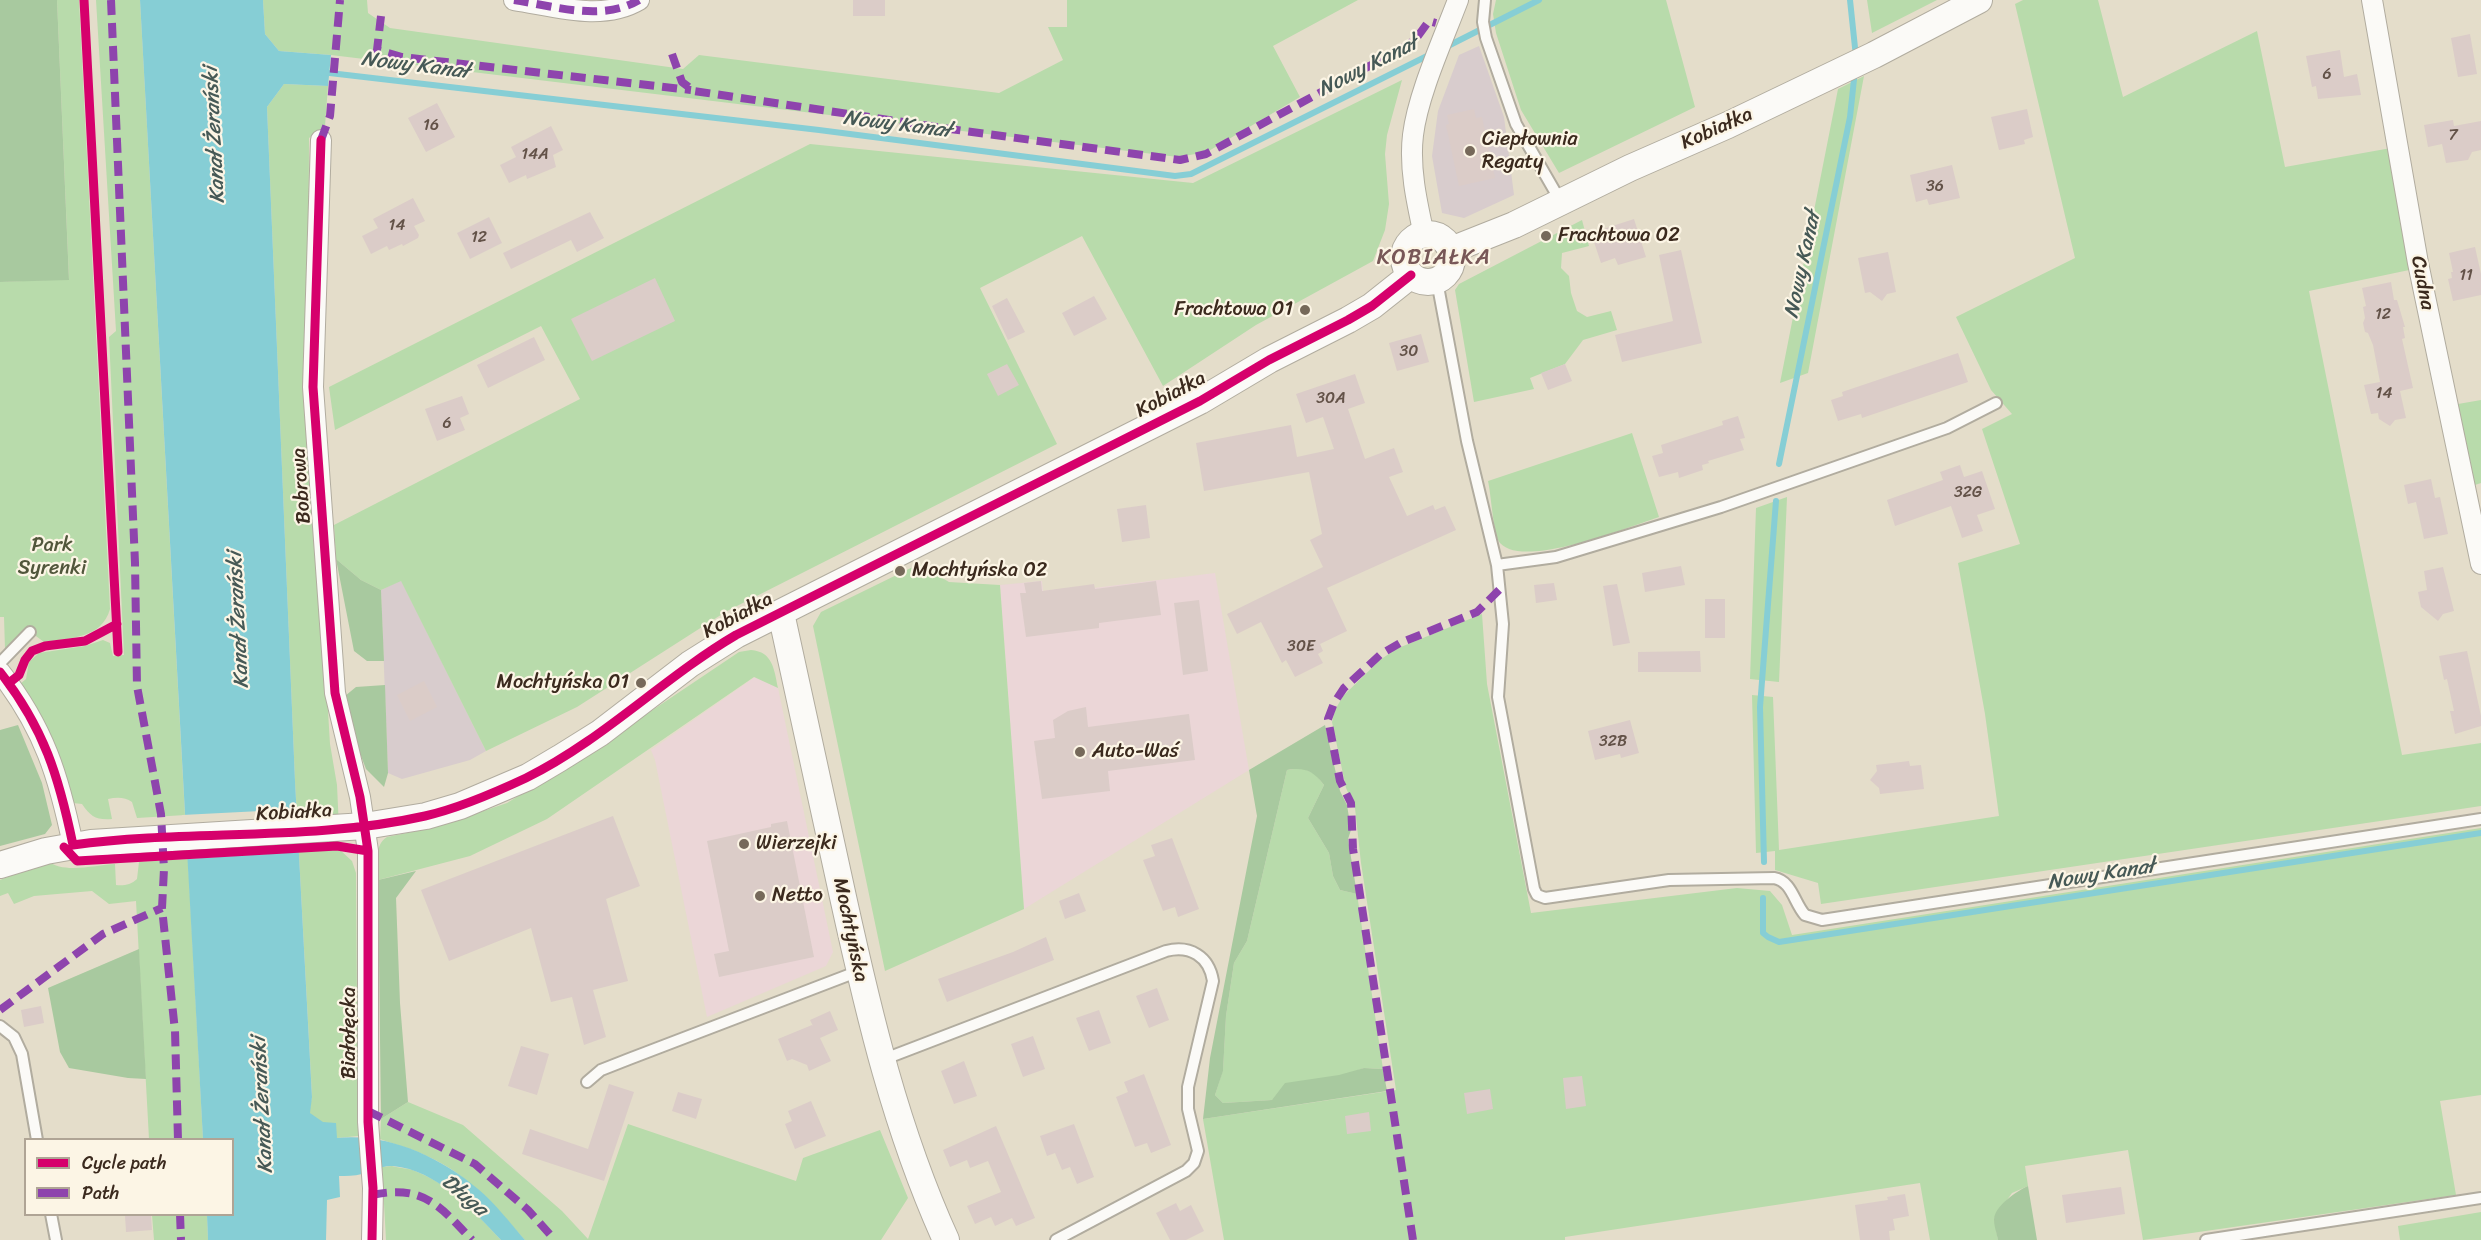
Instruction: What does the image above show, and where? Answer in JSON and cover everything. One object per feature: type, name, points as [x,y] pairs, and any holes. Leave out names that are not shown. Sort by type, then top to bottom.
[{"type":"street","points":[[514,0],[603,12],[629,6],[639,0]]},
{"type":"street","points":[[1424,235],[1413,172],[1412,144],[1418,108],[1458,0]]},
{"type":"street","name":"Kobiałka","points":[[1451,250],[1514,225],[1630,168],[1840,72],[1979,0]]},
{"type":"street","name":"Cudna","points":[[2372,0],[2418,263],[2481,564]]},
{"type":"street","name":"Bobrowa","points":[[321,140],[313,387],[335,693],[365,826]]},
{"type":"street","points":[[1424,235],[1438,236],[1451,250],[1453,259],[1450,268],[1437,281],[1418,281],[1406,267],[1404,258],[1406,249],[1412,241],[1424,235]]},
{"type":"street","name":"Kobiałka","points":[[0,865],[46,851],[73,846],[129,840],[365,826],[426,816],[460,806],[528,777],[600,734],[711,650],[1200,401],[1269,360],[1372,306],[1411,275]]},
{"type":"street","name":"Mochtyńska","points":[[781,613],[859,971],[881,1060],[910,1153],[946,1240]]},
{"type":"street","points":[[1,670],[29,712],[47,749],[58,780],[73,846]]},
{"type":"street","name":"Białołęcka","points":[[365,826],[368,861],[368,1122],[372,1240]]},
{"type":"lane","points":[[1485,0],[1483,22],[1486,38],[1516,124],[1562,202]]},
{"type":"lane","points":[[1437,281],[1467,441],[1497,565],[1503,624],[1498,697],[1537,895],[1545,898],[1669,880],[1774,878],[1783,879],[1805,915],[1822,920],[2481,819]]},
{"type":"lane","points":[[1497,565],[1556,557],[1721,507],[1947,428],[1996,403]]},
{"type":"lane","points":[[1,670],[30,632]]},
{"type":"lane","points":[[881,1060],[1166,951],[1185,948],[1202,956],[1212,972],[1213,981],[1187,1098],[1198,1151],[1197,1158],[1186,1171],[1060,1239]]},
{"type":"lane","points":[[587,1082],[601,1070],[859,971]]},
{"type":"lane","points":[[0,1026],[14,1037],[22,1054],[37,1138]]},
{"type":"lane","points":[[2206,1240],[2481,1198]]},
{"type":"lane","points":[[51,1216],[56,1240]]},
{"type":"shaded area","points":[[1479,46],[1504,117],[1514,195],[1464,218],[1442,213],[1432,156],[1438,111],[1459,55]]},
{"type":"shaded area","points":[[1215,573],[1249,770],[1024,909],[1000,585],[1042,581],[1043,591],[1093,585],[1094,588]]},
{"type":"shaded area","points":[[401,580],[486,751],[470,760],[402,779],[388,773],[381,590]]},
{"type":"shaded area","points":[[755,677],[778,688],[833,952],[826,966],[707,1017],[655,760],[651,750]]},
{"type":"green space","points":[[0,0],[57,0],[69,280],[0,282]]},
{"type":"green space","name":"Park Syrenki","points":[[57,0],[79,0],[110,609],[106,619],[92,632],[74,638],[44,642],[25,628],[5,649],[4,617],[0,617],[0,282],[69,279]]},
{"type":"green space","points":[[96,0],[140,0],[185,815],[137,818],[132,802],[118,798],[108,799],[112,819],[102,819],[91,815],[82,804],[73,803],[58,756],[45,726],[20,684],[26,679],[29,662],[39,653],[85,646],[103,640],[110,643],[113,656],[124,655],[109,337],[116,331]]},
{"type":"green space","points":[[263,0],[367,0],[368,13],[390,28],[683,69],[699,55],[999,93],[1063,60],[1048,27],[1067,27],[1067,0],[1358,0],[1273,46],[1300,97],[1207,152],[1178,157],[331,55],[279,51],[265,34]]},
{"type":"green space","points":[[1496,0],[1666,0],[1695,107],[1559,173],[1521,110],[1496,33],[1493,14]]},
{"type":"green space","points":[[1867,0],[1937,0],[1872,33]]},
{"type":"green space","points":[[2023,0],[2098,0],[2123,97],[2257,31],[2285,167],[2391,148],[2414,269],[2309,291],[2402,755],[2481,743],[2481,806],[1821,904],[1818,883],[1775,870],[1775,851],[1756,853],[1752,695],[1773,697],[1779,850],[1999,816],[1985,714],[1958,563],[2020,544],[1982,429],[2012,414],[1991,390],[1956,317],[2075,258],[2015,4]]},
{"type":"green space","points":[[1864,76],[1808,373],[1780,383],[1838,89]]},
{"type":"green space","points":[[1402,80],[1387,135],[1385,154],[1389,204],[1385,230],[1373,261],[1256,325],[1163,386],[1082,236],[980,288],[1057,444],[727,611],[577,707],[486,751],[401,581],[381,590],[361,580],[336,559],[334,525],[580,399],[541,326],[335,430],[329,387],[810,144],[1193,183]]},
{"type":"green space","points":[[284,84],[328,86],[325,126],[309,138],[308,381],[330,744],[337,785],[340,850],[352,861],[356,873],[358,1136],[337,1138],[323,1123],[309,1113],[312,1096],[295,781],[267,107]]},
{"type":"green space","points":[[1582,220],[1589,246],[1562,253],[1561,268],[1569,276],[1571,293],[1577,311],[1587,317],[1611,311],[1617,330],[1583,340],[1565,364],[1530,378],[1534,389],[1474,402],[1455,290],[1459,284]]},
{"type":"green space","points":[[2481,400],[2481,483],[2475,485],[2458,404]]},
{"type":"green space","points":[[1632,433],[1659,517],[1600,537],[1549,550],[1527,552],[1509,549],[1498,540],[1488,481]]},
{"type":"green space","points":[[1787,497],[1779,682],[1750,679],[1756,508]]},
{"type":"green space","points":[[336,559],[361,580],[381,590],[384,661],[367,661],[354,651]]},
{"type":"green space","points":[[919,564],[949,582],[1000,585],[1024,909],[885,971],[813,626],[821,612]]},
{"type":"green space","points":[[1482,614],[1487,684],[1531,913],[1737,888],[1770,891],[1782,905],[1792,935],[2481,828],[2481,1095],[2440,1101],[2456,1195],[2143,1240],[2128,1150],[2025,1166],[2028,1186],[2012,1193],[1994,1218],[1998,1240],[1930,1240],[1920,1183],[1565,1237],[1565,1240],[1224,1240],[1203,1119],[1396,1090],[1361,863],[1355,808],[1346,788],[1332,722],[1335,710],[1343,696],[1380,660],[1396,649]]},
{"type":"green space","points":[[758,651],[768,658],[774,668],[778,688],[754,677],[547,819],[470,856],[378,880],[378,851],[387,837],[436,827],[507,803],[605,742],[739,652]]},
{"type":"green space","points":[[385,685],[388,773],[384,787],[366,769],[358,748],[345,696],[356,687]]},
{"type":"green space","points":[[18,725],[42,783],[52,825],[45,834],[0,846],[0,730]]},
{"type":"green space","points":[[1325,725],[1340,791],[1347,805],[1351,830],[1348,839],[1357,894],[1340,890],[1333,876],[1329,853],[1308,818],[1324,785],[1308,771],[1287,770],[1247,941],[1234,963],[1226,1016],[1223,1071],[1215,1095],[1223,1103],[1272,1100],[1285,1083],[1339,1075],[1364,1068],[1383,1069],[1387,1091],[1203,1119],[1210,1058],[1257,816],[1249,770]]},
{"type":"green space","points":[[1302,768],[1315,774],[1324,785],[1308,818],[1329,853],[1333,876],[1340,890],[1357,894],[1383,1069],[1364,1068],[1272,1100],[1223,1103],[1215,1095],[1223,1070],[1226,1016],[1234,963],[1247,941],[1287,770]]},
{"type":"green space","points":[[188,859],[203,1138],[149,1138],[136,901],[109,904],[92,891],[34,896],[14,904],[8,893],[0,896],[0,880],[48,861],[54,865],[71,868],[115,864],[116,885],[132,883],[137,879],[139,862]]},
{"type":"green space","points":[[416,871],[396,898],[400,1003],[408,1102],[381,1119],[378,880]]},
{"type":"green space","points":[[139,949],[146,1079],[69,1068],[60,1052],[48,988]]},
{"type":"green space","points":[[408,1102],[463,1125],[562,1211],[588,1239],[628,1124],[796,1181],[803,1158],[880,1130],[908,1198],[881,1240],[525,1240],[481,1193],[457,1173],[423,1154],[380,1139],[381,1119]]},
{"type":"green space","points":[[392,1166],[415,1171],[440,1184],[462,1201],[501,1240],[386,1240],[382,1167]]},
{"type":"green space","points":[[2028,1186],[2037,1240],[1998,1240],[1994,1220],[1998,1209],[2012,1195]]},
{"type":"green space","points":[[2481,1212],[2481,1240],[2400,1240],[2398,1226]]},
{"type":"green space","points":[[152,1216],[207,1216],[208,1240],[154,1240]]},
{"type":"water","points":[[140,0],[263,0],[265,34],[279,51],[331,55],[328,86],[284,84],[267,107],[295,781],[312,1097],[310,1113],[323,1122],[336,1123],[337,1138],[356,1137],[393,1143],[412,1149],[447,1166],[484,1195],[525,1240],[501,1240],[466,1204],[439,1183],[409,1169],[389,1166],[359,1175],[339,1176],[340,1197],[327,1200],[326,1240],[208,1240],[207,1216],[234,1216],[234,1138],[203,1138]]},
{"type":"pier","points":[[300,809],[302,852],[185,859],[182,815]]},
{"type":"building","points":[[853,0],[885,0],[885,16],[853,16]]},
{"type":"building","points":[[2470,34],[2477,74],[2458,77],[2451,38]]},
{"type":"building","points":[[2340,50],[2344,77],[2357,74],[2361,95],[2318,99],[2316,86],[2312,87],[2306,56]]},
{"type":"building","points":[[437,103],[455,137],[426,152],[408,118]]},
{"type":"building","name":"Ciepłownia Regaty","points":[[1474,109],[1476,118],[1482,117],[1495,178],[1459,186],[1446,125],[1449,124],[1447,115]]},
{"type":"building","points":[[2027,109],[2033,137],[2024,140],[2025,144],[1999,150],[1991,117]]},
{"type":"building","points":[[2453,120],[2454,126],[2481,121],[2481,150],[2472,152],[2468,160],[2446,163],[2442,144],[2428,147],[2424,125]]},
{"type":"building","points":[[551,126],[563,150],[553,155],[556,167],[527,179],[526,175],[509,183],[500,165],[516,157],[511,147]]},
{"type":"building","points":[[1952,165],[1960,198],[1929,205],[1927,199],[1916,202],[1910,175]]},
{"type":"building","points":[[413,198],[425,221],[414,226],[419,235],[418,238],[403,246],[402,244],[389,250],[387,246],[371,254],[362,236],[378,228],[373,219]]},
{"type":"building","points":[[590,212],[604,238],[577,252],[571,240],[511,269],[503,253]]},
{"type":"building","points":[[489,217],[502,243],[470,259],[457,233]]},
{"type":"building","points":[[1634,219],[1646,257],[1618,265],[1615,258],[1601,263],[1591,233]]},
{"type":"building","points":[[2475,247],[2481,274],[2481,295],[2453,301],[2448,279],[2452,278],[2451,272],[2453,272],[2449,253]]},
{"type":"building","points":[[1681,250],[1702,343],[1622,362],[1615,335],[1673,321],[1659,255]]},
{"type":"building","points":[[1888,252],[1896,292],[1887,294],[1882,301],[1870,292],[1865,293],[1858,258]]},
{"type":"building","points":[[655,278],[675,321],[592,361],[571,319]]},
{"type":"building","points":[[2391,282],[2394,300],[2397,300],[2405,327],[2403,327],[2405,338],[2402,339],[2413,388],[2400,391],[2406,418],[2395,420],[2390,426],[2379,419],[2378,413],[2371,414],[2364,385],[2380,382],[2373,345],[2368,333],[2365,332],[2363,323],[2365,318],[2363,307],[2366,306],[2362,288]]},
{"type":"building","points":[[1094,296],[1107,319],[1074,336],[1062,313]]},
{"type":"building","points":[[1007,298],[1025,332],[1008,340],[992,306]]},
{"type":"building","points":[[1421,334],[1429,362],[1397,371],[1389,343]]},
{"type":"building","points":[[534,337],[545,360],[488,388],[477,365]]},
{"type":"building","points":[[1958,353],[1968,382],[1862,418],[1861,414],[1838,421],[1831,400],[1843,396],[1842,392]]},
{"type":"building","points":[[1007,364],[1019,385],[998,396],[987,374]]},
{"type":"building","points":[[1565,364],[1572,381],[1548,390],[1541,373]]},
{"type":"building","points":[[1355,374],[1365,403],[1348,409],[1365,459],[1394,448],[1403,472],[1389,477],[1407,516],[1433,505],[1435,510],[1445,506],[1456,530],[1327,588],[1347,631],[1320,644],[1323,651],[1318,654],[1323,663],[1295,677],[1286,660],[1282,663],[1261,622],[1237,634],[1227,614],[1323,567],[1310,540],[1322,534],[1309,472],[1204,491],[1196,443],[1291,425],[1297,457],[1334,449],[1323,417],[1306,423],[1296,394]]},
{"type":"building","points":[[462,396],[469,414],[460,418],[465,430],[437,441],[425,409]]},
{"type":"building","points":[[1738,416],[1745,438],[1740,439],[1744,450],[1708,461],[1709,463],[1702,465],[1703,470],[1679,478],[1678,472],[1659,477],[1652,456],[1663,453],[1661,445],[1723,425],[1722,421]]},
{"type":"building","points":[[1960,465],[1964,477],[1982,471],[1995,509],[1977,515],[1983,531],[1962,538],[1951,506],[1895,526],[1887,500],[1943,480],[1940,472]]},
{"type":"building","points":[[2431,479],[2435,498],[2440,497],[2448,534],[2424,539],[2416,502],[2408,504],[2404,485]]},
{"type":"building","points":[[1146,505],[1150,538],[1122,542],[1117,509]]},
{"type":"building","points":[[1681,566],[1685,585],[1645,592],[1642,573]]},
{"type":"building","points":[[2443,567],[2454,611],[2443,614],[2438,621],[2421,607],[2418,592],[2427,590],[2424,571]]},
{"type":"building","points":[[1041,581],[1042,591],[1094,584],[1095,589],[1156,581],[1161,615],[1099,623],[1099,628],[1026,637],[1020,593],[1026,593],[1024,583]]},
{"type":"building","points":[[1554,583],[1557,600],[1536,603],[1534,585]]},
{"type":"building","points":[[1617,584],[1630,643],[1613,646],[1603,586]]},
{"type":"building","points":[[1705,599],[1725,599],[1725,638],[1705,638]]},
{"type":"building","points":[[1199,600],[1208,671],[1183,675],[1174,603]]},
{"type":"building","points":[[1700,651],[1701,672],[1638,672],[1638,652]]},
{"type":"building","points":[[2467,651],[2481,716],[2481,726],[2455,734],[2450,711],[2454,711],[2439,656]]},
{"type":"building","points":[[424,681],[437,707],[410,721],[397,695]]},
{"type":"building","points":[[1086,707],[1088,727],[1189,714],[1195,760],[1108,771],[1110,791],[1042,799],[1034,741],[1055,738],[1053,720],[1068,711]]},
{"type":"building","points":[[1630,720],[1639,753],[1621,758],[1620,754],[1595,760],[1588,731]]},
{"type":"building","points":[[1909,761],[1910,766],[1921,765],[1924,789],[1880,794],[1879,788],[1870,780],[1877,771],[1876,765]]},
{"type":"building","points":[[613,816],[640,886],[606,899],[628,981],[593,990],[606,1037],[584,1045],[572,997],[551,1002],[531,928],[449,961],[421,890]]},
{"type":"building","name":"Netto","points":[[787,821],[814,957],[719,977],[714,954],[729,951],[707,841],[771,827],[771,824]]},
{"type":"building","points":[[1172,838],[1199,909],[1178,917],[1175,907],[1163,911],[1143,860],[1155,856],[1151,845]]},
{"type":"building","points":[[1079,893],[1086,911],[1065,919],[1059,901]]},
{"type":"building","points":[[1046,937],[1054,960],[947,1002],[938,979],[1013,952]]},
{"type":"building","points":[[1157,988],[1169,1020],[1149,1028],[1136,996]]},
{"type":"building","points":[[41,1006],[44,1023],[24,1027],[21,1010]]},
{"type":"building","points":[[1099,1010],[1111,1043],[1089,1051],[1076,1018]]},
{"type":"building","points":[[830,1011],[838,1030],[820,1038],[831,1061],[809,1071],[807,1065],[792,1059],[787,1061],[778,1039],[813,1026],[810,1020]]},
{"type":"building","points":[[1033,1036],[1045,1069],[1023,1077],[1011,1044]]},
{"type":"building","points":[[521,1046],[549,1054],[537,1095],[508,1086]]},
{"type":"building","points":[[964,1061],[977,1096],[954,1104],[941,1071]]},
{"type":"building","points":[[1144,1074],[1171,1145],[1151,1153],[1147,1143],[1135,1147],[1116,1097],[1128,1092],[1124,1082]]},
{"type":"building","points":[[1582,1076],[1586,1106],[1566,1109],[1563,1078]]},
{"type":"building","points":[[609,1084],[634,1092],[604,1181],[522,1154],[530,1129],[588,1149]]},
{"type":"building","points":[[1490,1089],[1493,1109],[1467,1114],[1464,1093]]},
{"type":"building","points":[[678,1092],[702,1099],[696,1119],[672,1111]]},
{"type":"building","points":[[811,1101],[826,1136],[795,1149],[785,1124],[792,1121],[788,1111]]},
{"type":"building","points":[[1369,1112],[1371,1131],[1347,1134],[1345,1116]]},
{"type":"building","points":[[1074,1124],[1094,1177],[1077,1184],[1070,1167],[1062,1170],[1055,1153],[1047,1156],[1040,1136]]},
{"type":"building","points":[[996,1126],[1035,1218],[1016,1226],[1012,1218],[995,1226],[991,1217],[975,1224],[967,1206],[1001,1192],[988,1161],[970,1168],[967,1160],[950,1167],[943,1150]]},
{"type":"building","points":[[2121,1187],[2125,1214],[2066,1223],[2062,1195]]},
{"type":"building","points":[[1905,1194],[1909,1216],[1893,1219],[1895,1230],[1889,1231],[1890,1240],[1860,1240],[1855,1205],[1888,1200],[1887,1197]]},
{"type":"building","points":[[1176,1203],[1180,1211],[1191,1205],[1204,1231],[1186,1240],[1170,1240],[1156,1213]]},
{"type":"building","points":[[125,1216],[151,1216],[152,1230],[126,1232]]},
{"type":"waterway","name":"Nowy Kanał","points":[[1446,47],[1539,0]]},
{"type":"waterway","name":"Nowy Kanał","points":[[1850,0],[1856,57]]},
{"type":"waterway","name":"Nowy Kanał","points":[[321,72],[819,130],[1175,176],[1191,174],[1431,54]]},
{"type":"waterway","name":"Nowy Kanał","points":[[1779,464],[1850,117],[1855,70]]},
{"type":"waterway","name":"Nowy Kanał","points":[[1764,862],[1760,707],[1776,501]]},
{"type":"waterway","name":"Nowy Kanał","points":[[1763,898],[1763,933],[1779,942],[2481,833]]},
{"type":"marked path","points":[[111,0],[135,563],[137,686],[161,814],[164,869],[162,908],[175,1031],[178,1138]]},
{"type":"marked path","points":[[321,140],[330,116],[340,0]]},
{"type":"marked path","points":[[514,0],[594,11],[625,7],[639,0]]},
{"type":"marked path","points":[[381,16],[377,50],[402,57],[691,90]]},
{"type":"marked path","points":[[672,54],[682,82],[694,91],[1180,160],[1206,154],[1401,49],[1415,40],[1429,21],[1436,23]]},
{"type":"marked path","points":[[1413,1240],[1353,849],[1351,803],[1340,781],[1328,719],[1334,703],[1344,688],[1381,654],[1400,643],[1477,612],[1500,589]]},
{"type":"marked path","points":[[0,1010],[103,934],[162,908]]},
{"type":"marked path","points":[[368,1111],[475,1164],[528,1210],[555,1240]]},
{"type":"marked path","points":[[372,1195],[390,1192],[418,1195],[440,1208],[472,1240]]},
{"type":"marked path","points":[[180,1216],[181,1240]]},
{"type":"cycle path","points":[[84,0],[118,652]]},
{"type":"cycle path","points":[[321,140],[313,387],[335,693],[360,797],[368,851],[368,1122],[373,1188],[372,1240]]},
{"type":"cycle path","points":[[0,672],[28,713],[48,754],[62,797],[73,845],[161,837],[338,829],[382,824],[438,813],[489,795],[554,763],[581,746],[683,670],[736,635],[1200,401],[1269,360],[1372,306],[1411,275]]},
{"type":"cycle path","points":[[9,683],[19,675],[25,660],[32,651],[45,646],[85,641],[117,624]]},
{"type":"cycle path","points":[[64,847],[77,861],[337,846],[368,851]]},
{"type":"place","name":"Ciepłownia Regaty","points":[[1470,151]]},
{"type":"place","name":"Frachtowa 02","points":[[1546,236]]},
{"type":"place","name":"Frachtowa 01","points":[[1305,310]]},
{"type":"place","name":"Mochtyńska 02","points":[[900,571]]},
{"type":"place","name":"Mochtyńska 01","points":[[641,683]]},
{"type":"place","name":"Auto-Waś","points":[[1080,752]]},
{"type":"place","name":"Wierzejki","points":[[744,844]]},
{"type":"place","name":"Netto","points":[[760,896]]},
{"type":"district","name":"KOBIAŁKA","points":[[1434,258]]},
{"type":"water label","name":"Kanał Żerański","points":[[215,135]]},
{"type":"water label","name":"Kanał Żerański","points":[[239,620]]},
{"type":"water label","name":"Kanał Żerański","points":[[263,1105]]},
{"type":"water label","name":"Długa","points":[[464,1196]]}]
